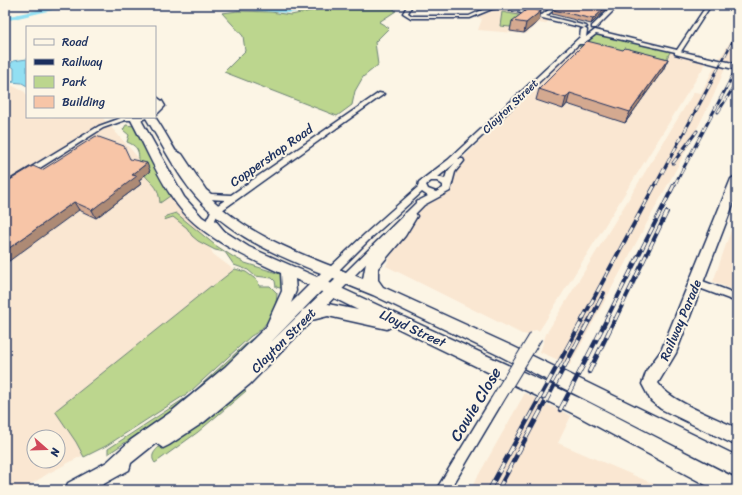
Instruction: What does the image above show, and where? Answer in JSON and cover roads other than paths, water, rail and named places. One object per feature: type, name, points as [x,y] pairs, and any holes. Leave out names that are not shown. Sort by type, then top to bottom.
[{"type":"main road","points":[[675,48],[737,66]]},
{"type":"main road","points":[[156,100],[160,106],[156,110]]},
{"type":"main road","name":"Lloyd Street","points":[[132,118],[183,204],[198,220],[235,245],[288,272],[326,287],[583,409],[736,490]]},
{"type":"main road","name":"Lloyd Street","points":[[151,118],[193,186],[215,211],[234,226],[259,242],[378,291],[506,350],[737,467]]},
{"type":"main road","name":"Railway Parade","points":[[735,188],[668,354],[664,363],[653,372],[650,384],[657,396],[667,403],[737,437]]},
{"type":"main road","points":[[378,291],[370,280],[371,267],[400,233],[410,216]]},
{"type":"main road","points":[[270,333],[289,290],[288,272]]},
{"type":"main road","name":"Clayton Street","points":[[114,466],[137,446],[188,409],[231,372],[270,333],[339,275]]},
{"type":"main road","name":"Clayton Street","points":[[75,490],[114,466],[140,455],[222,398],[308,315],[326,287]]},
{"type":"main road","points":[[308,315],[323,310],[335,310],[395,325],[446,343]]},
{"type":"street","points":[[410,5],[405,13],[407,16],[463,18],[475,16],[496,6],[544,16],[584,29],[596,30],[675,48]]},
{"type":"street","points":[[544,16],[558,5]]},
{"type":"street","name":"Clayton Street","points":[[447,184],[451,172],[456,165],[588,36],[596,30],[617,5]]},
{"type":"street","points":[[675,48],[708,5]]},
{"type":"street","points":[[675,48],[708,5]]},
{"type":"street","points":[[484,11],[494,14]]},
{"type":"street","name":"Clayton Street","points":[[431,178],[451,162],[583,37],[584,29]]},
{"type":"street","name":"Coppershop Road","points":[[215,211],[231,198],[381,94]]},
{"type":"street","points":[[5,182],[108,118]]},
{"type":"street","points":[[5,187],[101,127],[132,118]]},
{"type":"street","points":[[171,151],[179,156],[203,192],[209,196],[231,198]]},
{"type":"street","points":[[431,178],[442,180],[447,184],[446,191],[435,195],[426,192],[422,188],[423,182],[431,178]]},
{"type":"street","name":"Clayton Street","points":[[339,275],[368,236],[422,188]]},
{"type":"street","name":"Clayton Street","points":[[339,275],[410,216],[421,203],[435,195]]},
{"type":"street","points":[[215,211],[210,221],[235,245]]},
{"type":"street","points":[[697,283],[737,298]]},
{"type":"street","name":"Cowie Close","points":[[443,490],[536,336]]},
{"type":"water","points":[[26,59],[26,85],[22,83],[11,82],[14,80],[14,68],[10,65],[13,61]]},
{"type":"waterway","points":[[5,19],[70,5]]},
{"type":"waterway","points":[[216,5],[288,11],[334,5]]},
{"type":"railway","points":[[712,80],[737,33]]},
{"type":"railway","points":[[730,80],[737,68]]},
{"type":"railway","points":[[656,184],[713,79]]},
{"type":"railway","points":[[675,184],[731,79]]},
{"type":"railway","points":[[718,112],[737,82]]},
{"type":"railway","points":[[673,163],[697,131]]},
{"type":"railway","points":[[582,320],[656,183]]},
{"type":"railway","points":[[606,320],[675,183]]},
{"type":"railway","points":[[615,320],[667,212]]},
{"type":"railway","points":[[590,320],[604,293]]},
{"type":"railway","points":[[489,490],[583,319]]},
{"type":"railway","points":[[498,490],[590,319]]},
{"type":"railway","points":[[560,410],[607,319]]},
{"type":"railway","points":[[589,372],[615,319]]}]
